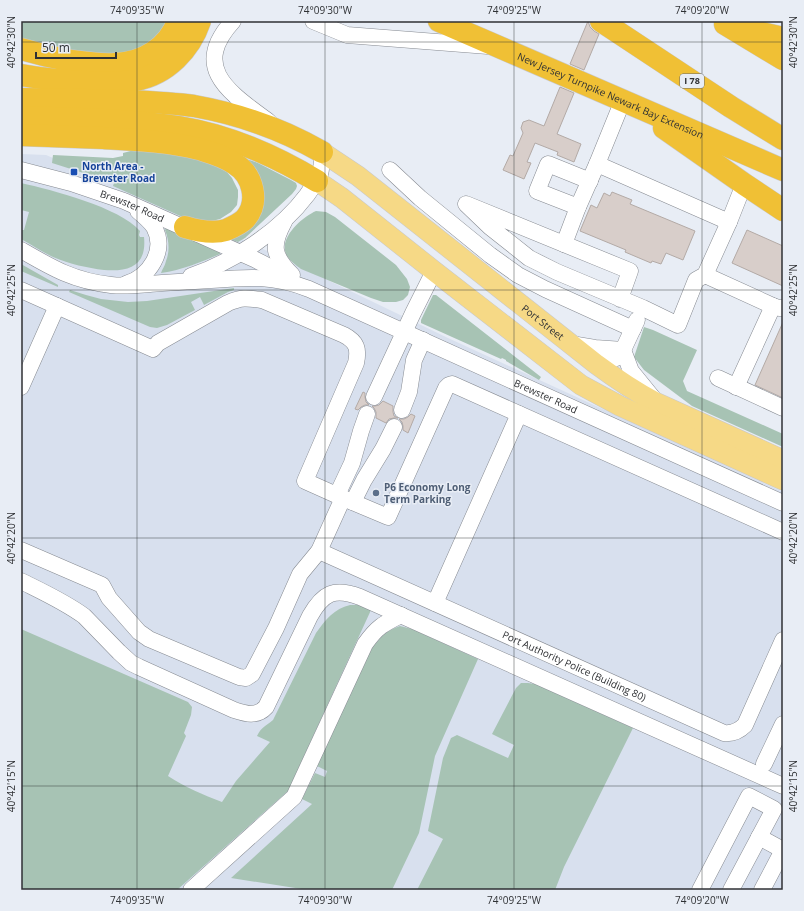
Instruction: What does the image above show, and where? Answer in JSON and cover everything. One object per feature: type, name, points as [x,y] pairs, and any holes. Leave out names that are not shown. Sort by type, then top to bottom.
[{"type":"highway","points":[[21,49],[78,62],[124,64],[146,57],[159,48],[169,37],[178,21]]},
{"type":"highway","points":[[21,75],[71,81],[103,82],[120,82],[146,78],[173,62],[182,54],[195,33],[200,21]]},
{"type":"highway","name":"New Jersey Turnpike Newark Bay Extension","points":[[439,21],[783,170]]},
{"type":"highway","name":"I 78","points":[[601,21],[731,107],[783,139]]},
{"type":"highway","points":[[722,22],[783,29]]},
{"type":"highway","points":[[722,22],[783,38]]},
{"type":"highway","points":[[722,22],[783,59]]},
{"type":"highway","points":[[21,62],[96,80],[120,82]]},
{"type":"highway","points":[[21,92],[84,100]]},
{"type":"highway","points":[[21,99],[162,103],[193,106],[238,116],[265,125],[281,131],[322,152]]},
{"type":"highway","points":[[623,100],[783,210]]},
{"type":"highway","points":[[623,100],[783,192]]},
{"type":"highway","points":[[21,117],[133,122],[194,130],[225,138],[268,154],[317,181]]},
{"type":"highway","points":[[21,136],[140,140],[168,143],[216,154],[241,168],[251,183],[253,195],[251,207],[244,220],[233,227],[213,232],[184,228]]},
{"type":"main road","name":"Port Street","points":[[322,152],[358,176],[596,364],[637,393],[783,460]]},
{"type":"main road","points":[[317,181],[342,198],[570,377],[594,393],[783,480]]},
{"type":"main road","points":[[434,271],[441,266],[454,269],[504,308],[535,315]]},
{"type":"main road","points":[[500,323],[522,328],[573,360],[596,364]]},
{"type":"street","points":[[233,21],[221,36],[216,47],[214,56],[217,73],[220,79],[235,95],[281,131]]},
{"type":"street","points":[[313,21],[347,35],[500,47]]},
{"type":"street","points":[[564,244],[623,100]]},
{"type":"street","name":"Brewster Road","points":[[161,283],[201,273],[215,267],[240,253],[285,220],[301,203],[317,181],[322,166],[322,152]]},
{"type":"street","points":[[578,207],[537,191],[548,164],[590,181]]},
{"type":"street","points":[[597,164],[729,222]]},
{"type":"street","name":"Brewster Road","points":[[21,170],[71,183],[124,201],[267,265],[309,288],[405,332],[783,503]]},
{"type":"street","points":[[390,170],[420,198],[518,276],[633,329]]},
{"type":"street","points":[[620,299],[630,271],[466,204],[490,228],[529,258],[557,272],[620,299],[643,308],[678,325],[696,280],[705,275],[744,184]]},
{"type":"street","points":[[122,286],[138,279],[149,269],[156,256],[158,244],[156,232],[153,226],[145,216],[124,201]]},
{"type":"street","points":[[285,220],[280,229],[276,243],[277,256],[286,269],[309,288]]},
{"type":"street","name":"Brewster Road","points":[[21,250],[51,268],[65,274],[93,282],[112,285],[122,286],[254,277],[276,279],[309,288]]},
{"type":"street","points":[[374,397],[434,271]]},
{"type":"street","points":[[705,275],[778,307],[736,387]]},
{"type":"street","points":[[21,290],[153,349],[158,343],[228,303],[238,299],[249,298],[262,300],[351,338],[356,344],[358,350],[356,363],[305,481],[388,517],[446,388],[449,385],[454,385],[783,532]]},
{"type":"street","points":[[21,387],[57,306]]},
{"type":"street","points":[[596,364],[616,358],[623,350],[643,308]]},
{"type":"street","points":[[402,410],[409,392],[414,360],[423,340]]},
{"type":"street","points":[[571,344],[595,348],[623,350]]},
{"type":"street","points":[[623,350],[631,372],[657,403]]},
{"type":"street","points":[[718,378],[783,408]]},
{"type":"street","points":[[21,550],[102,585],[108,598],[140,632],[149,639],[239,677],[246,678],[252,674],[276,628],[300,574],[318,551],[344,499],[352,463],[367,414]]},
{"type":"street","points":[[435,603],[519,414]]},
{"type":"street","points":[[344,499],[364,480],[387,442],[394,427]]},
{"type":"street","name":"Port Authority Police (Building 80)","points":[[318,551],[719,732],[728,733],[737,731],[744,725],[783,640]]},
{"type":"street","points":[[21,581],[64,602],[78,611],[124,657],[138,667],[245,714],[259,712],[266,707],[314,610],[321,601],[328,594],[333,592],[342,591],[354,594],[783,786]]},
{"type":"street","points":[[190,890],[294,797],[365,644],[377,628],[386,622],[402,616]]},
{"type":"street","points":[[764,764],[783,724]]},
{"type":"street","points":[[700,890],[749,796],[774,809],[731,890]]},
{"type":"street","points":[[759,837],[783,850],[762,890]]},
{"type":"shaded area","points":[[21,154],[46,155],[234,235],[448,338],[783,492],[783,890],[21,890]]},
{"type":"green space","points":[[21,21],[167,21],[158,41],[130,56],[92,57],[21,40]]},
{"type":"green space","points":[[142,148],[210,160],[226,171],[232,178],[238,190],[237,205],[231,212],[220,219],[208,222],[187,219],[113,186],[114,183],[112,182],[52,163],[53,155],[113,158],[123,156],[123,153]]},
{"type":"green space","points":[[238,156],[258,163],[291,180],[296,183],[297,186],[292,194],[245,238],[238,242],[229,239],[249,226]]},
{"type":"green space","points":[[21,183],[67,195],[117,214],[130,222],[140,231],[140,237],[144,237],[143,255],[139,261],[128,268],[121,270],[104,270],[72,264],[53,257],[21,239],[21,230],[24,230],[29,212],[21,210]]},
{"type":"green space","points":[[316,211],[326,212],[335,217],[396,265],[407,279],[410,287],[408,295],[403,300],[396,302],[383,302],[301,269],[292,262],[287,256],[285,249],[285,243],[288,236],[298,223]]},
{"type":"green space","points":[[166,228],[220,252],[220,254],[184,268],[161,273],[166,263],[168,253]]},
{"type":"green space","points":[[21,264],[58,285],[58,287],[21,271]]},
{"type":"green space","points":[[234,288],[234,290],[204,305],[200,297],[191,302],[195,310],[167,325],[157,328],[150,327],[69,292],[70,290],[101,299],[128,302],[147,301]]},
{"type":"green space","points":[[433,295],[436,295],[541,377],[539,380],[502,358],[501,359],[421,323]]},
{"type":"green space","points":[[644,327],[697,350],[683,381],[687,391],[783,434],[783,447],[692,406],[644,370],[634,357]]},
{"type":"green space","points":[[350,605],[358,605],[371,610],[288,791],[177,890],[21,890],[21,629],[188,702],[192,707],[191,715],[184,733],[186,736],[168,776],[208,797],[222,802],[236,781],[270,742],[257,736],[262,728],[273,720],[316,633],[331,615],[339,609]]},
{"type":"green space","points":[[400,626],[412,629],[478,659],[435,756],[419,833],[392,890],[308,890],[231,878],[312,804],[302,799],[315,773],[325,777],[327,771],[317,766],[372,648],[387,632]]},
{"type":"green space","points":[[521,683],[535,684],[633,728],[564,867],[555,890],[417,890],[443,839],[428,831],[443,758],[451,738],[457,735],[508,758],[514,745],[492,734],[516,688]]},
{"type":"building","points":[[588,21],[590,27],[599,34],[584,70],[570,64]]},
{"type":"building","points":[[560,87],[574,93],[557,134],[581,144],[574,162],[557,155],[558,152],[535,143],[527,162],[531,163],[524,179],[503,170],[510,155],[513,156],[523,133],[521,128],[523,122],[529,120],[544,126]]},
{"type":"building","points":[[612,192],[632,200],[630,204],[695,231],[683,260],[666,253],[661,264],[652,261],[651,263],[625,252],[626,250],[580,231],[591,205],[597,208],[604,193],[610,196]]},
{"type":"building","points":[[747,230],[783,246],[783,286],[732,263]]},
{"type":"building","points":[[783,322],[783,398],[755,385]]},
{"type":"building","points":[[363,392],[365,393],[366,402],[369,405],[365,405],[358,410],[355,409]]},
{"type":"building","points":[[383,401],[393,406],[394,416],[398,418],[389,419],[386,423],[376,418],[376,412],[372,406],[379,405]]},
{"type":"building","points":[[411,414],[415,416],[408,433],[403,430],[402,422],[399,419],[404,419]]},
{"type":"place","name":"North Area - Brewster Road","points":[[74,172]]},
{"type":"place","name":"P6 Economy Long Term Parking","points":[[376,493]]}]
